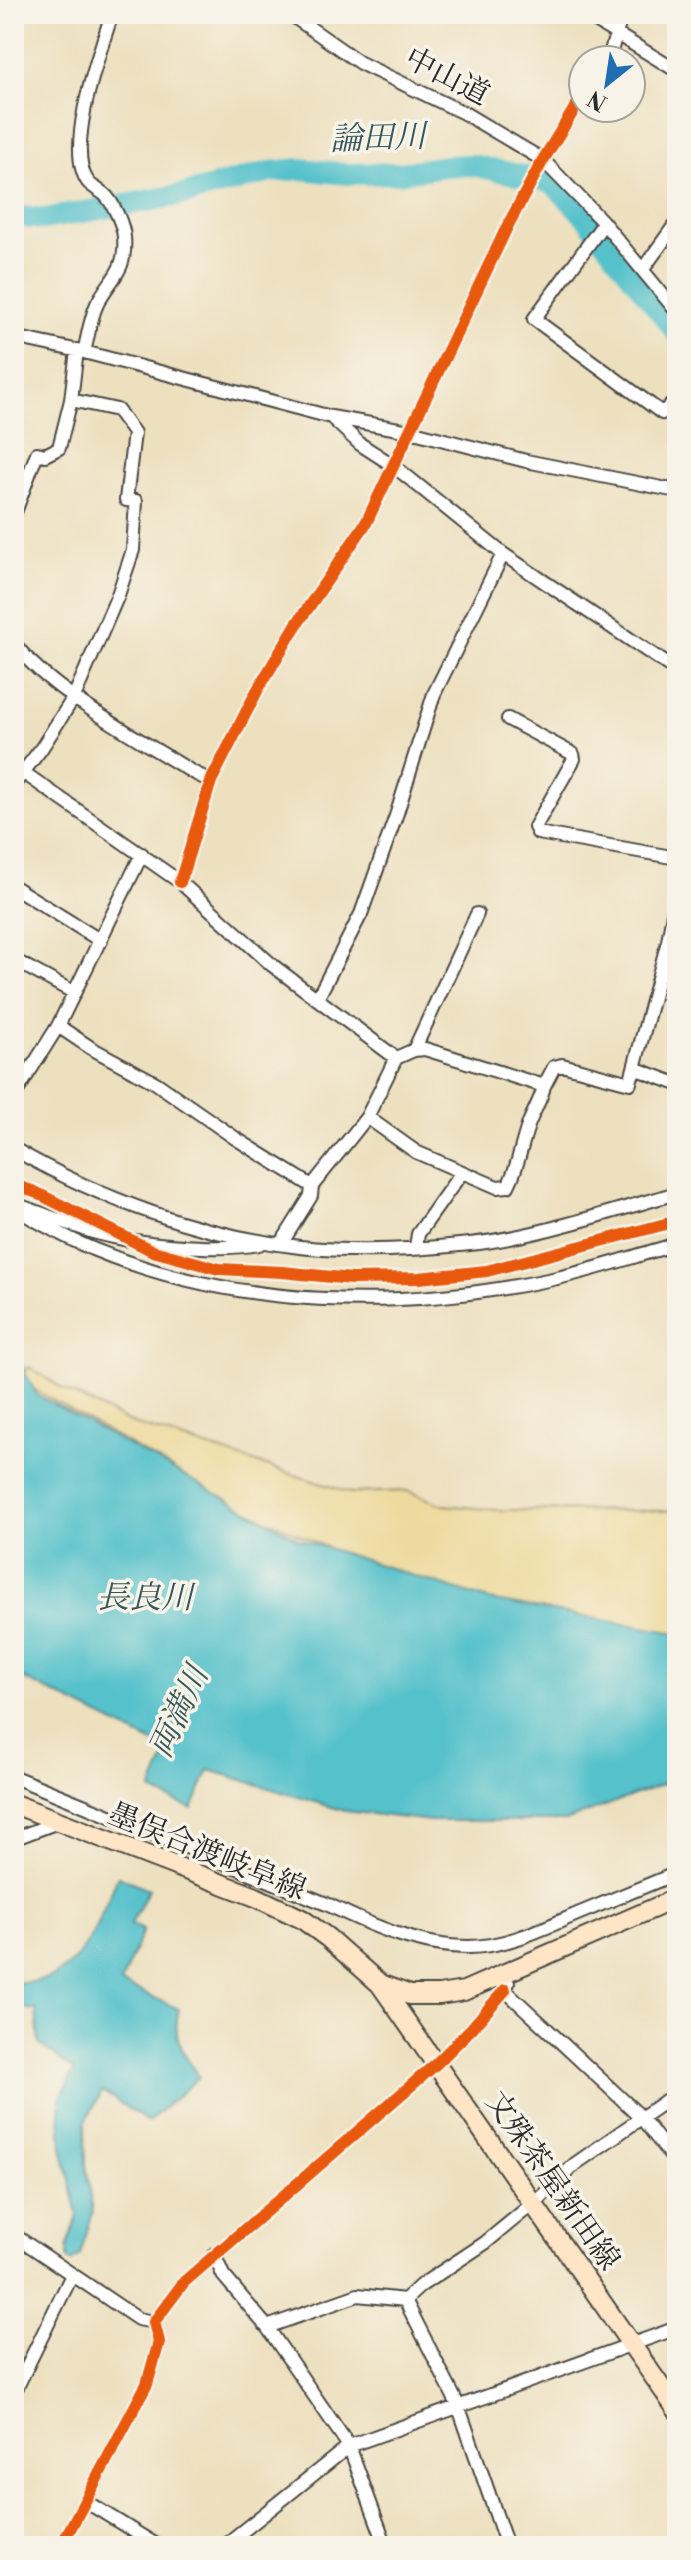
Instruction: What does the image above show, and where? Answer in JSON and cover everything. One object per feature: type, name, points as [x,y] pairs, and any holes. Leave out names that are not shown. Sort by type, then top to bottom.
[{"type":"main road","name":"墨俣合渡岐阜線","points":[[14,1804],[256,1897],[302,1919],[380,1984],[410,1995],[464,1991],[677,1898]]},
{"type":"main road","name":"文殊茶屋新田線","points":[[380,1984],[677,2410]]},
{"type":"street","points":[[14,515],[37,453],[45,455],[59,448],[80,351],[98,301],[122,263],[124,236],[117,216],[108,198],[87,181],[78,148],[92,77],[112,14]]},
{"type":"street","name":"中山道","points":[[290,14],[360,63],[464,113],[543,160],[599,229],[643,269],[677,312]]},
{"type":"street","points":[[584,14],[677,71]]},
{"type":"street","points":[[613,44],[622,14]]},
{"type":"street","points":[[180,882],[211,781],[257,691],[295,627],[366,523],[508,225],[567,121]]},
{"type":"street","points":[[643,269],[677,222]]},
{"type":"street","points":[[599,229],[534,319],[662,413],[677,400]]},
{"type":"street","points":[[14,337],[80,351],[331,417],[410,431],[526,461],[677,491]]},
{"type":"street","points":[[71,400],[115,409],[128,421],[134,433],[126,500],[136,501],[133,550],[74,697],[41,749],[16,774],[142,854],[180,882],[272,965],[396,1058]]},
{"type":"street","points":[[331,417],[360,444],[394,466],[503,554],[677,671]]},
{"type":"street","points":[[317,999],[361,914],[434,694],[503,554]]},
{"type":"street","points":[[14,643],[25,658],[74,697],[211,781]]},
{"type":"street","points":[[508,719],[573,754],[574,759],[535,827],[538,833],[677,858]]},
{"type":"street","points":[[14,1096],[58,1026],[142,854]]},
{"type":"street","points":[[14,887],[101,941]]},
{"type":"street","points":[[367,1117],[416,1152],[497,1187],[508,1186],[518,1166],[529,1123],[554,1067],[562,1065],[630,1083],[668,941],[677,892]]},
{"type":"street","points":[[414,1050],[477,914]]},
{"type":"street","points":[[14,960],[73,992]]},
{"type":"street","points":[[58,1026],[91,1048],[156,1083],[312,1186]]},
{"type":"street","points":[[14,1206],[96,1233],[143,1241],[233,1246],[276,1243],[311,1196],[312,1186],[367,1117],[396,1058],[425,1049],[544,1086]]},
{"type":"street","points":[[634,1068],[677,1084]]},
{"type":"street","points":[[14,1149],[102,1193],[225,1235],[336,1250],[472,1244],[530,1233],[677,1193]]},
{"type":"street","points":[[416,1247],[418,1234],[462,1172]]},
{"type":"street","points":[[14,1206],[94,1250],[171,1276],[268,1295],[338,1300],[410,1300],[483,1292],[552,1279],[677,1244]]},
{"type":"street","points":[[14,1777],[372,1925],[439,1943],[469,1947],[495,1944],[530,1934],[677,1873]]},
{"type":"street","points":[[14,1835],[21,1836],[58,1822]]},
{"type":"street","points":[[154,2322],[184,2282],[214,2254],[436,2064],[505,1990],[517,1968]]},
{"type":"street","points":[[505,1990],[641,2117],[677,2164]]},
{"type":"street","points":[[267,2327],[358,2295],[405,2300],[420,2286],[485,2243],[575,2164],[677,2093]]},
{"type":"street","points":[[14,2235],[138,2319],[154,2322]]},
{"type":"street","points":[[214,2254],[223,2275],[267,2327],[349,2446],[386,2546]]},
{"type":"street","points":[[14,2393],[72,2275]]},
{"type":"street","points":[[405,2300],[458,2405],[507,2546]]},
{"type":"street","points":[[61,2546],[147,2384],[159,2342],[154,2322]]},
{"type":"street","points":[[224,2546],[349,2446],[677,2328]]},
{"type":"street","points":[[85,2501],[158,2546]]},
{"type":"sand","points":[[29,1367],[66,1391],[128,1422],[351,1493],[408,1491],[443,1505],[498,1510],[677,1511],[677,1635],[535,1617],[389,1576],[231,1503],[18,1380]]},
{"type":"water","name":"長良川","points":[[14,1361],[21,1365],[37,1395],[299,1539],[489,1600],[677,1633],[677,1779],[565,1821],[431,1821],[345,1811],[209,1770],[192,1809],[151,1791],[168,1750],[14,1674]]},
{"type":"water","points":[[118,1876],[149,1889],[131,1924],[143,1930],[121,1983],[179,2009],[178,2037],[199,2077],[148,2122],[102,2091],[85,2123],[86,2165],[93,2212],[80,2255],[71,2262],[67,2260],[67,2248],[78,2215],[62,2147],[60,2114],[61,2097],[74,2070],[39,2044],[36,2010],[14,2007],[14,1982],[37,1981],[55,1975],[70,1964],[93,1932]]},
{"type":"waterway","name":"論田川","points":[[14,216],[44,219],[186,194],[270,172],[300,169],[349,174],[399,173],[471,165],[552,182],[585,216],[677,333]]},
{"type":"cycle path","points":[[180,882],[211,781],[257,691],[295,627],[366,523],[508,225],[567,121]]},
{"type":"cycle path","points":[[14,1185],[35,1192],[153,1251],[219,1269],[352,1279],[419,1278],[487,1271],[677,1221]]},
{"type":"cycle path","points":[[61,2546],[147,2384],[159,2342],[154,2322],[184,2282],[436,2064],[505,1990]]},
{"type":"water label","name":"両満川","points":[[179,1712]]}]
